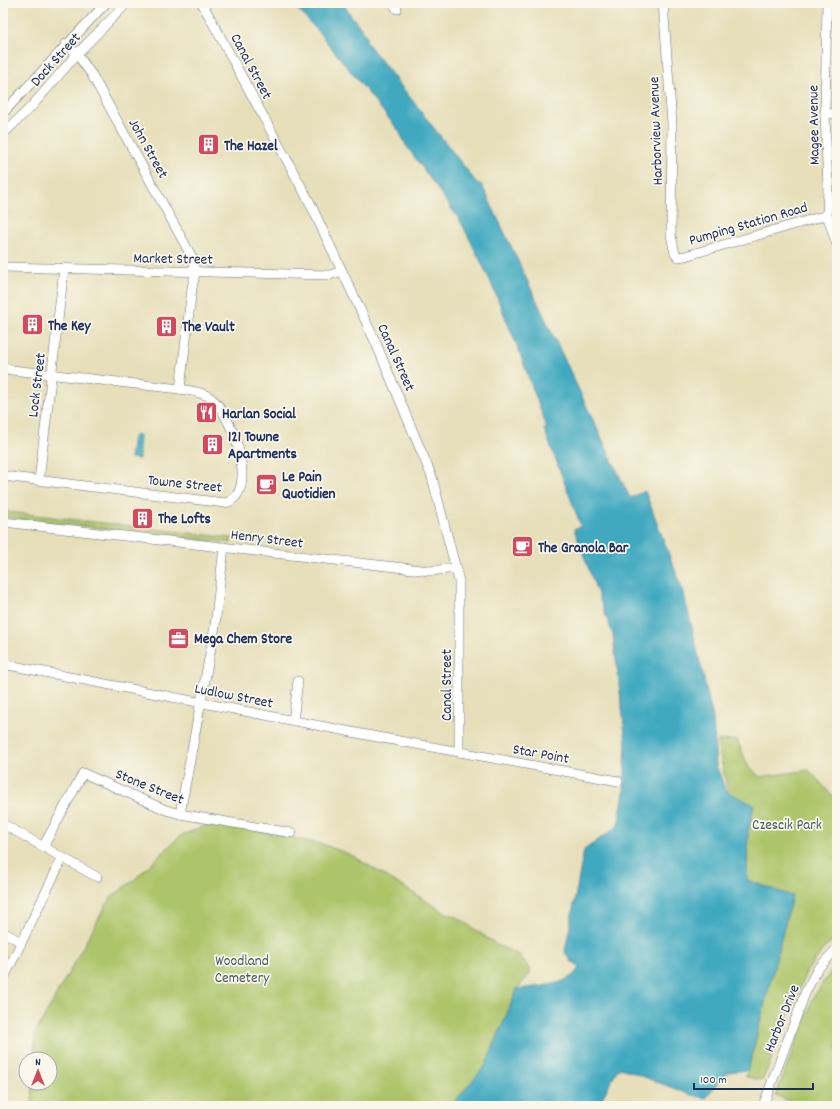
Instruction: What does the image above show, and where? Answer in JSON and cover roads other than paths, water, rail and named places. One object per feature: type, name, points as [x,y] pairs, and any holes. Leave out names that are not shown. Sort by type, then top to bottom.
[{"type":"street","name":"Dock Street","points":[[3,113],[106,3]]},
{"type":"street","name":"Dock Street","points":[[3,134],[32,106],[77,54],[127,3]]},
{"type":"street","name":"Canal Street","points":[[202,3],[306,194],[375,341],[426,461],[457,568],[459,593],[459,752]]},
{"type":"street","name":"Harborview Avenue","points":[[663,3],[672,124],[671,235],[675,254],[678,257]]},
{"type":"street","name":"Magee Avenue","points":[[827,3],[825,114],[828,189],[827,214],[837,245]]},
{"type":"street","name":"John Street","points":[[66,44],[77,54],[92,75],[114,112],[191,254],[195,273],[180,389]]},
{"type":"street","points":[[825,114],[837,113]]},
{"type":"street","name":"Pumping Station Road","points":[[678,257],[827,214]]},
{"type":"street","name":"Market Street","points":[[3,267],[195,273],[330,275],[342,271]]},
{"type":"street","name":"Lock Street","points":[[40,480],[64,269]]},
{"type":"street","name":"Towne Street","points":[[3,369],[180,389],[204,394],[215,402],[223,412],[239,448],[242,464],[240,489],[237,496],[231,501],[225,503],[3,476]]},
{"type":"street","name":"Henry Street","points":[[3,522],[430,571],[457,568]]},
{"type":"street","points":[[180,814],[214,626],[224,547]]},
{"type":"street","name":"Ludlow Street","points":[[3,664],[459,752]]},
{"type":"street","points":[[293,721],[298,681]]},
{"type":"street","name":"Star Point","points":[[459,752],[618,781]]},
{"type":"street","name":"Stone Street","points":[[43,847],[83,772],[166,810],[180,814],[292,833]]},
{"type":"street","points":[[3,824],[62,859],[97,877]]},
{"type":"street","points":[[3,980],[62,859]]},
{"type":"street","points":[[3,932],[21,942]]},
{"type":"street","name":"Harbor Drive","points":[[763,1106],[806,991],[817,970],[837,948]]},
{"type":"water","points":[[292,3],[342,3],[368,38],[365,40],[477,183],[482,185],[630,498],[645,491],[684,594],[713,718],[716,765],[726,791],[754,805],[748,833],[747,880],[792,896],[748,1070],[728,1072],[705,1098],[691,1095],[621,1068],[617,1070],[598,1106],[451,1106],[486,1065],[517,989],[543,986],[560,982],[574,974],[579,968],[576,963],[571,962],[565,952],[584,850],[618,826],[624,792],[626,742],[613,635],[574,529],[581,526],[544,429],[547,428],[518,348],[489,278],[461,222],[406,145],[399,131],[317,30]]},
{"type":"water","points":[[139,435],[139,459],[130,458],[133,437]]},
{"type":"place","name":"The Hazel","points":[[209,145]]},
{"type":"place","name":"The Key","points":[[33,325]]},
{"type":"place","name":"The Vault","points":[[166,326]]},
{"type":"place","name":"Harlan Social","points":[[207,413]]},
{"type":"place","name":"121 Towne Apartments","points":[[212,445]]},
{"type":"place","name":"Le Pain Quotidien","points":[[266,485]]},
{"type":"place","name":"The Lofts","points":[[142,518]]},
{"type":"place","name":"The Granola Bar","points":[[523,547]]},
{"type":"place","name":"Mega Chem Store","points":[[178,638]]},
{"type":"park label","name":"Czescik Park","points":[[787,824]]},
{"type":"park label","name":"Woodland Cemetery","points":[[242,968]]}]
